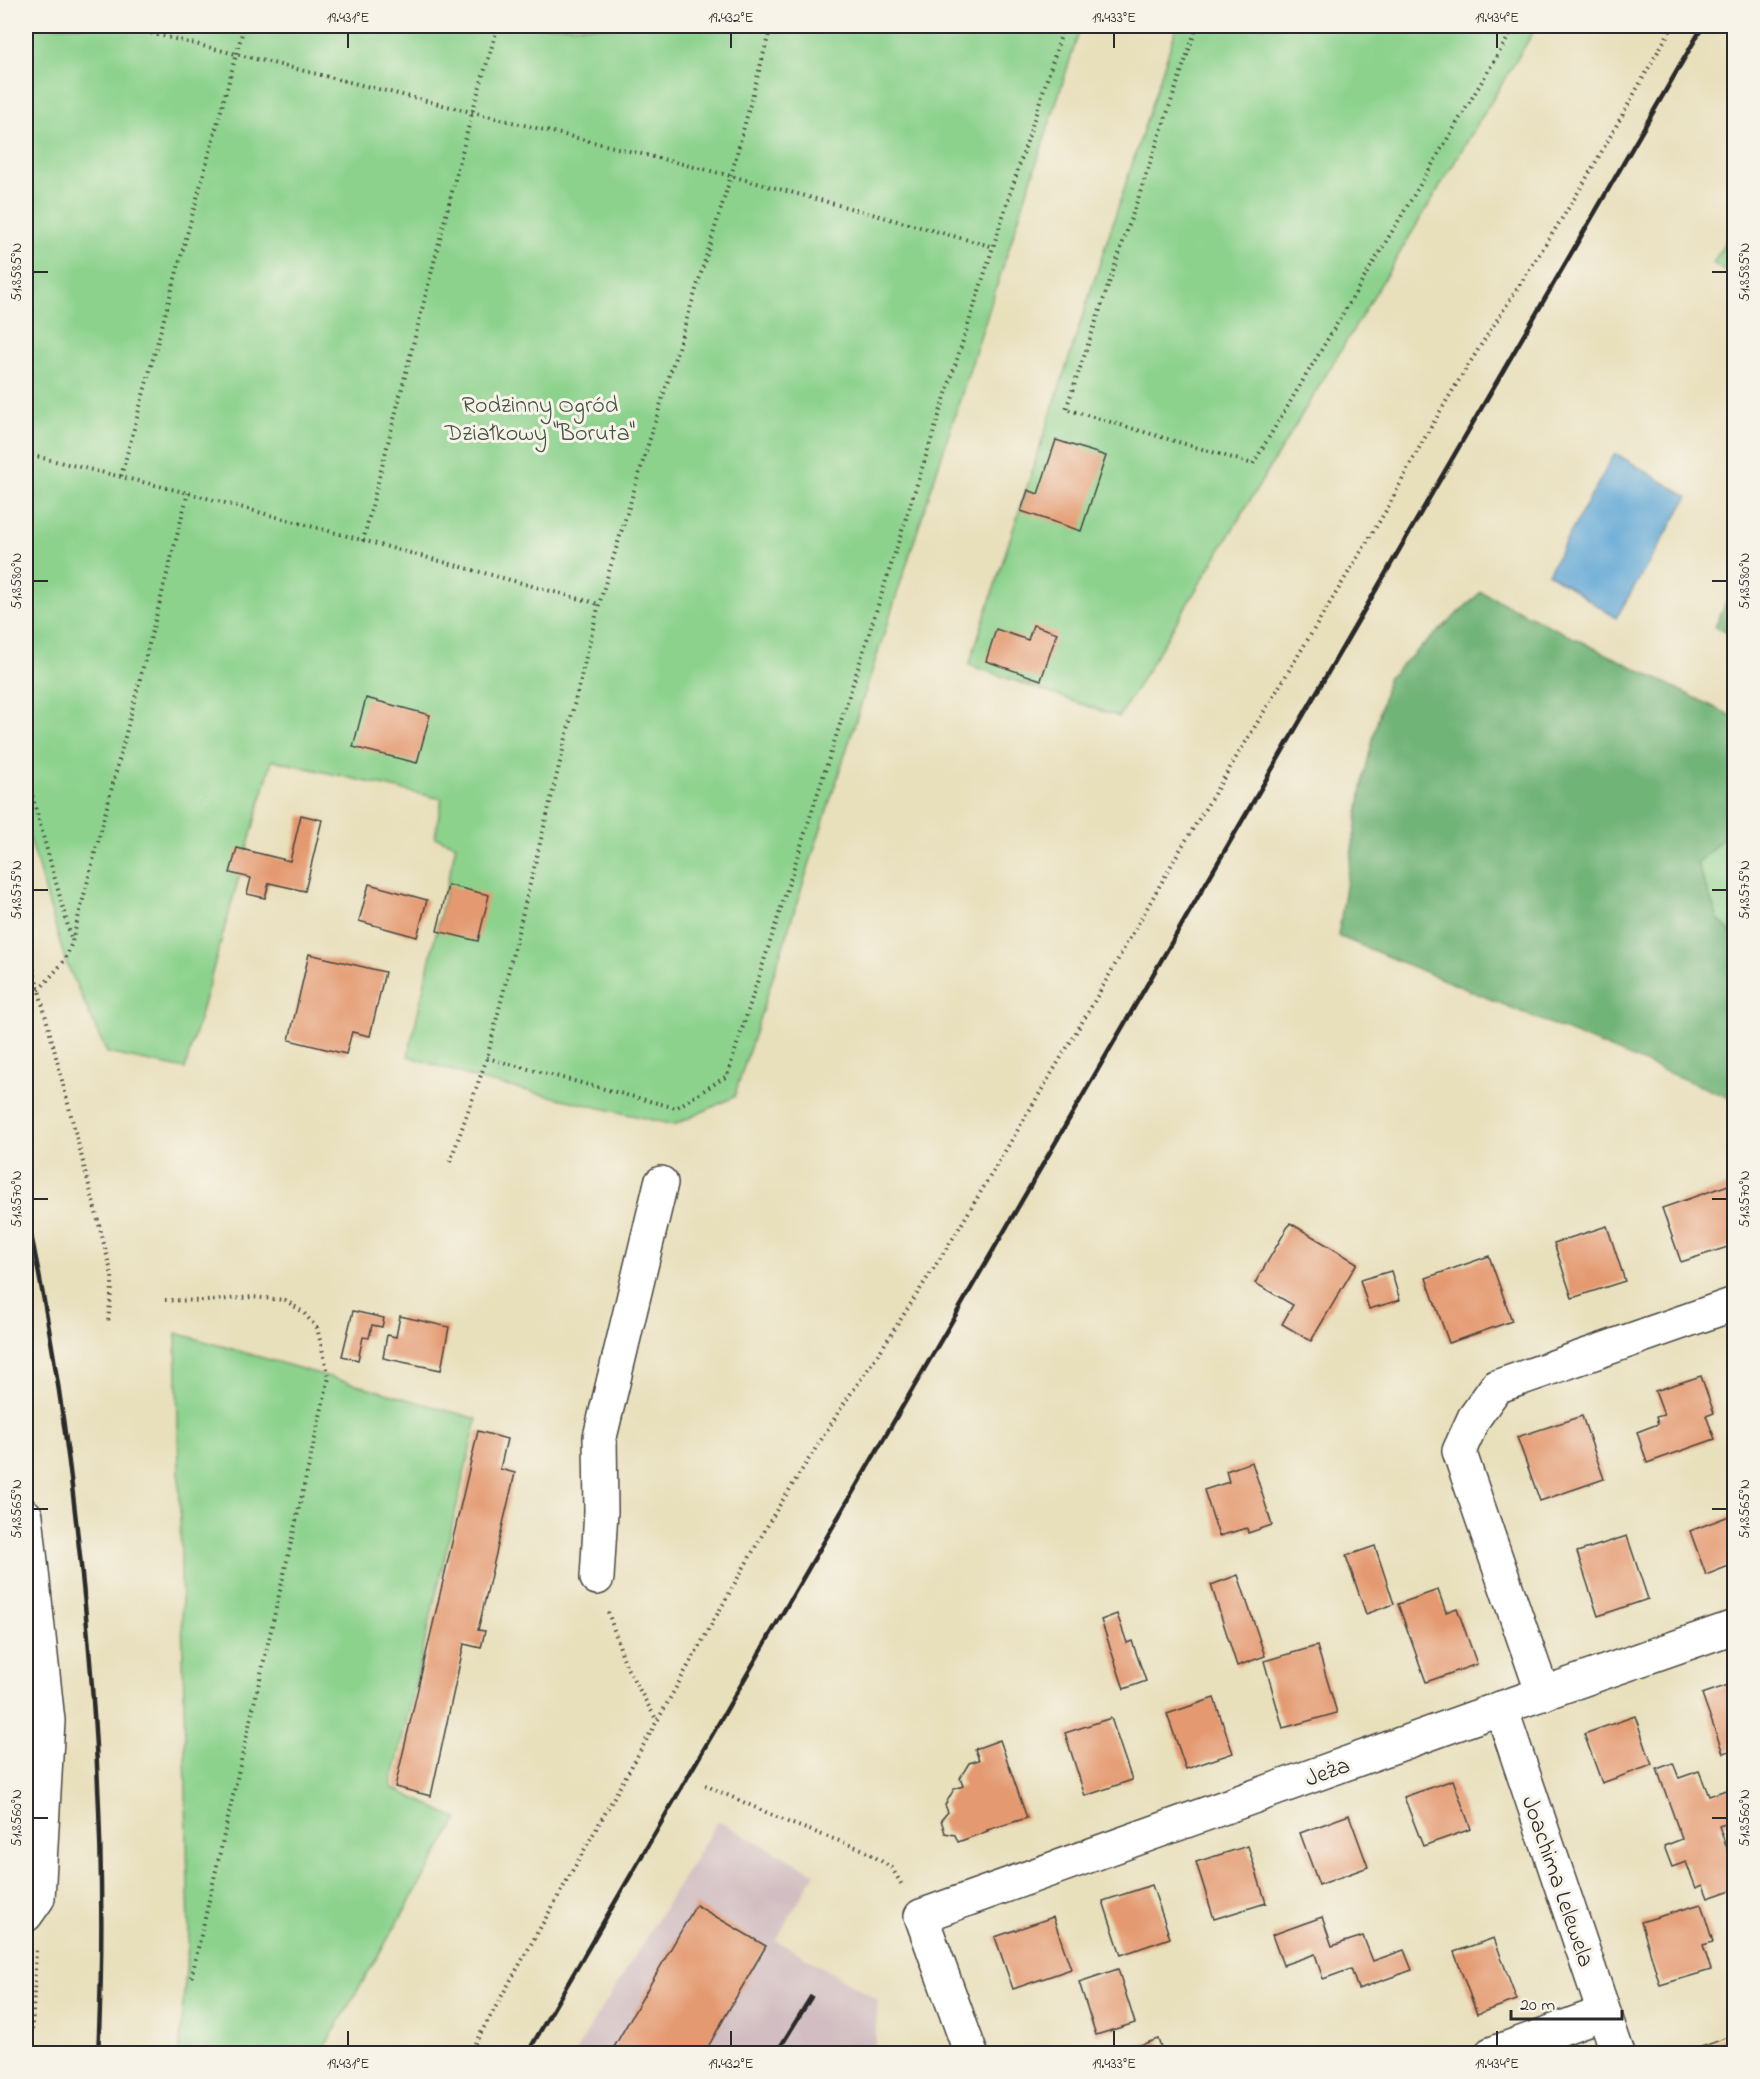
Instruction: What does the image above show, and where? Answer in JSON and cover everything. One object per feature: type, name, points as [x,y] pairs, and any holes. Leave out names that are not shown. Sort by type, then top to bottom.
[{"type":"street","points":[[597,1578],[601,1511],[600,1437],[661,1183]]},
{"type":"street","points":[[1543,1694],[1459,1451],[1474,1418],[1496,1387],[1734,1304]]},
{"type":"street","points":[[26,1516],[48,1721],[38,1898],[26,1915]]},
{"type":"street","name":"Jeża","points":[[921,1916],[1734,1627]]},
{"type":"street","name":"Joachima Lelewela","points":[[1501,1708],[1618,2054]]},
{"type":"street","points":[[921,1916],[971,2054]]},
{"type":"street","points":[[1491,2054],[1604,2013]]},
{"type":"path","points":[[122,26],[731,176],[994,247]]},
{"type":"path","points":[[121,476],[244,26]]},
{"type":"path","points":[[363,541],[472,113],[498,26]]},
{"type":"path","points":[[450,1162],[487,1058],[599,604],[731,176],[771,26]]},
{"type":"path","points":[[487,1058],[676,1108],[727,1076],[1064,26]]},
{"type":"path","points":[[1197,26],[1066,410],[1253,465],[1515,26]]},
{"type":"path","points":[[469,2054],[774,1514],[956,1234],[1090,1009],[1177,855],[1390,504],[1442,408],[1561,221],[1673,26]]},
{"type":"path","points":[[26,454],[188,493],[599,604]]},
{"type":"path","points":[[39,990],[65,960],[72,942],[188,493]]},
{"type":"path","points":[[26,773],[72,942]]},
{"type":"path","points":[[26,940],[112,1275],[113,1293],[109,1305],[108,1323]]},
{"type":"path","points":[[165,1300],[206,1301],[252,1297],[285,1300],[303,1312],[317,1328],[329,1377],[191,1979]]},
{"type":"path","points":[[597,1578],[626,1666],[656,1720]]},
{"type":"path","points":[[705,1785],[790,1823],[864,1850],[892,1868],[921,1916]]},
{"type":"path","points":[[31,2054],[36,1947]]},
{"type":"shaded area","points":[[718,1821],[815,1873],[776,1940],[878,2000],[874,2053],[574,2054]]},
{"type":"green space","name":"Rodzinny Ogród Działkowy \"Boruta\"","points":[[26,26],[1081,26],[734,1097],[674,1125],[480,1080],[408,1056],[456,845],[435,837],[442,799],[272,760],[185,1069],[107,1053],[65,960],[26,825]]},
{"type":"green space","points":[[1177,26],[1537,26],[1119,717],[969,665]]},
{"type":"green space","points":[[1734,226],[1734,278],[1713,263]]},
{"type":"green space","points":[[1734,584],[1734,636],[1715,627]]},
{"type":"green space","points":[[1481,592],[1734,717],[1734,829],[1697,864],[1718,919],[1734,936],[1734,1100],[1338,936],[1364,776],[1388,678]]},
{"type":"green space","points":[[1734,829],[1734,936],[1718,919],[1697,863]]},
{"type":"green space","points":[[176,1333],[477,1419],[391,1787],[458,1819],[321,2053],[179,2053],[189,1932]]},
{"type":"water","points":[[1615,453],[1688,497],[1616,618],[1548,573]]},
{"type":"building","points":[[1056,440],[1106,456],[1081,531],[1021,511],[1028,490],[1038,494]]},
{"type":"building","points":[[1033,625],[1057,633],[1041,680],[986,661],[996,629],[1028,640]]},
{"type":"building","points":[[366,698],[430,715],[417,763],[353,747]]},
{"type":"building","points":[[301,815],[322,820],[305,891],[269,883],[265,898],[247,894],[251,878],[230,873],[237,848],[290,861]]},
{"type":"building","points":[[369,884],[427,900],[417,937],[359,921]]},
{"type":"building","points":[[448,885],[489,895],[478,941],[437,931]]},
{"type":"building","points":[[309,954],[385,972],[370,1036],[352,1032],[346,1054],[289,1040]]},
{"type":"building","points":[[1734,1183],[1734,1245],[1681,1262],[1662,1208]]},
{"type":"building","points":[[1290,1223],[1357,1263],[1311,1341],[1282,1324],[1293,1305],[1255,1283]]},
{"type":"building","points":[[1607,1226],[1625,1281],[1572,1298],[1554,1243]]},
{"type":"building","points":[[1489,1256],[1512,1321],[1449,1343],[1426,1278]]},
{"type":"building","points":[[1391,1271],[1400,1300],[1369,1309],[1360,1280]]},
{"type":"building","points":[[353,1311],[384,1318],[382,1327],[372,1325],[369,1338],[363,1337],[358,1360],[342,1356]]},
{"type":"building","points":[[400,1316],[449,1327],[441,1370],[383,1358],[387,1335],[396,1337]]},
{"type":"building","points":[[1701,1376],[1714,1413],[1706,1416],[1715,1439],[1647,1463],[1637,1432],[1658,1424],[1656,1417],[1664,1415],[1655,1391]]},
{"type":"building","points":[[1582,1416],[1604,1479],[1540,1501],[1517,1437]]},
{"type":"building","points":[[478,1431],[507,1439],[500,1469],[515,1473],[478,1630],[485,1631],[481,1648],[464,1644],[431,1796],[395,1787]]},
{"type":"building","points":[[1252,1462],[1272,1525],[1248,1533],[1247,1528],[1219,1536],[1204,1490],[1229,1482],[1226,1471]]},
{"type":"building","points":[[1734,1514],[1734,1564],[1706,1575],[1690,1531]]},
{"type":"building","points":[[1627,1536],[1648,1599],[1598,1616],[1577,1552]]},
{"type":"building","points":[[1375,1546],[1394,1604],[1366,1614],[1346,1556]]},
{"type":"building","points":[[1238,1575],[1265,1656],[1237,1666],[1211,1585]]},
{"type":"building","points":[[1438,1590],[1446,1612],[1457,1608],[1477,1664],[1426,1682],[1398,1604]]},
{"type":"building","points":[[1117,1614],[1127,1643],[1132,1641],[1146,1681],[1124,1689],[1101,1620]]},
{"type":"building","points":[[1317,1646],[1337,1713],[1283,1728],[1264,1661]]},
{"type":"building","points":[[1734,1683],[1734,1750],[1723,1753],[1702,1694]]},
{"type":"building","points":[[1214,1698],[1233,1753],[1186,1769],[1167,1714]]},
{"type":"building","points":[[1635,1716],[1652,1765],[1602,1783],[1584,1734]]},
{"type":"building","points":[[1111,1718],[1132,1780],[1085,1796],[1065,1733]]},
{"type":"building","points":[[1000,1740],[1027,1818],[987,1830],[958,1842],[955,1835],[945,1833],[941,1820],[948,1812],[945,1805],[954,1789],[963,1786],[960,1778],[969,1763],[979,1760],[975,1749]]},
{"type":"building","points":[[1673,1763],[1679,1778],[1699,1771],[1709,1796],[1734,1787],[1734,1821],[1719,1826],[1734,1868],[1734,1889],[1708,1898],[1703,1885],[1696,1888],[1686,1862],[1672,1867],[1664,1846],[1682,1839],[1657,1769]]},
{"type":"building","points":[[1453,1780],[1471,1829],[1423,1846],[1404,1797]]},
{"type":"building","points":[[1349,1815],[1368,1867],[1319,1885],[1300,1833]]},
{"type":"building","points":[[1248,1846],[1266,1903],[1214,1919],[1196,1862]]},
{"type":"building","points":[[1152,1885],[1170,1938],[1121,1955],[1103,1901]]},
{"type":"building","points":[[1701,1904],[1713,1942],[1703,1945],[1711,1970],[1660,1985],[1641,1922]]},
{"type":"building","points":[[696,1905],[766,1946],[704,2054],[610,2054]]},
{"type":"building","points":[[1053,1917],[1071,1969],[1013,1989],[995,1937]]},
{"type":"building","points":[[1322,1917],[1332,1946],[1363,1936],[1373,1961],[1404,1950],[1412,1970],[1358,1989],[1351,1969],[1323,1979],[1315,1954],[1283,1965],[1272,1935]]},
{"type":"building","points":[[1494,1938],[1517,2000],[1477,2014],[1454,1952]]},
{"type":"building","points":[[1118,1969],[1135,2023],[1096,2035],[1079,1982]]},
{"type":"building","points":[[1734,2035],[1734,2054],[1685,2054],[1685,2053]]},
{"type":"building","points":[[1158,2039],[1163,2054],[1117,2054],[1117,2053]]},
{"type":"railway","points":[[527,2054],[1703,26]]},
{"type":"railway","points":[[26,1212],[43,1293],[63,1415],[85,1602],[95,1731],[101,1861],[101,1990],[98,2054]]},
{"type":"railway","points":[[776,2054],[811,1997]]}]
